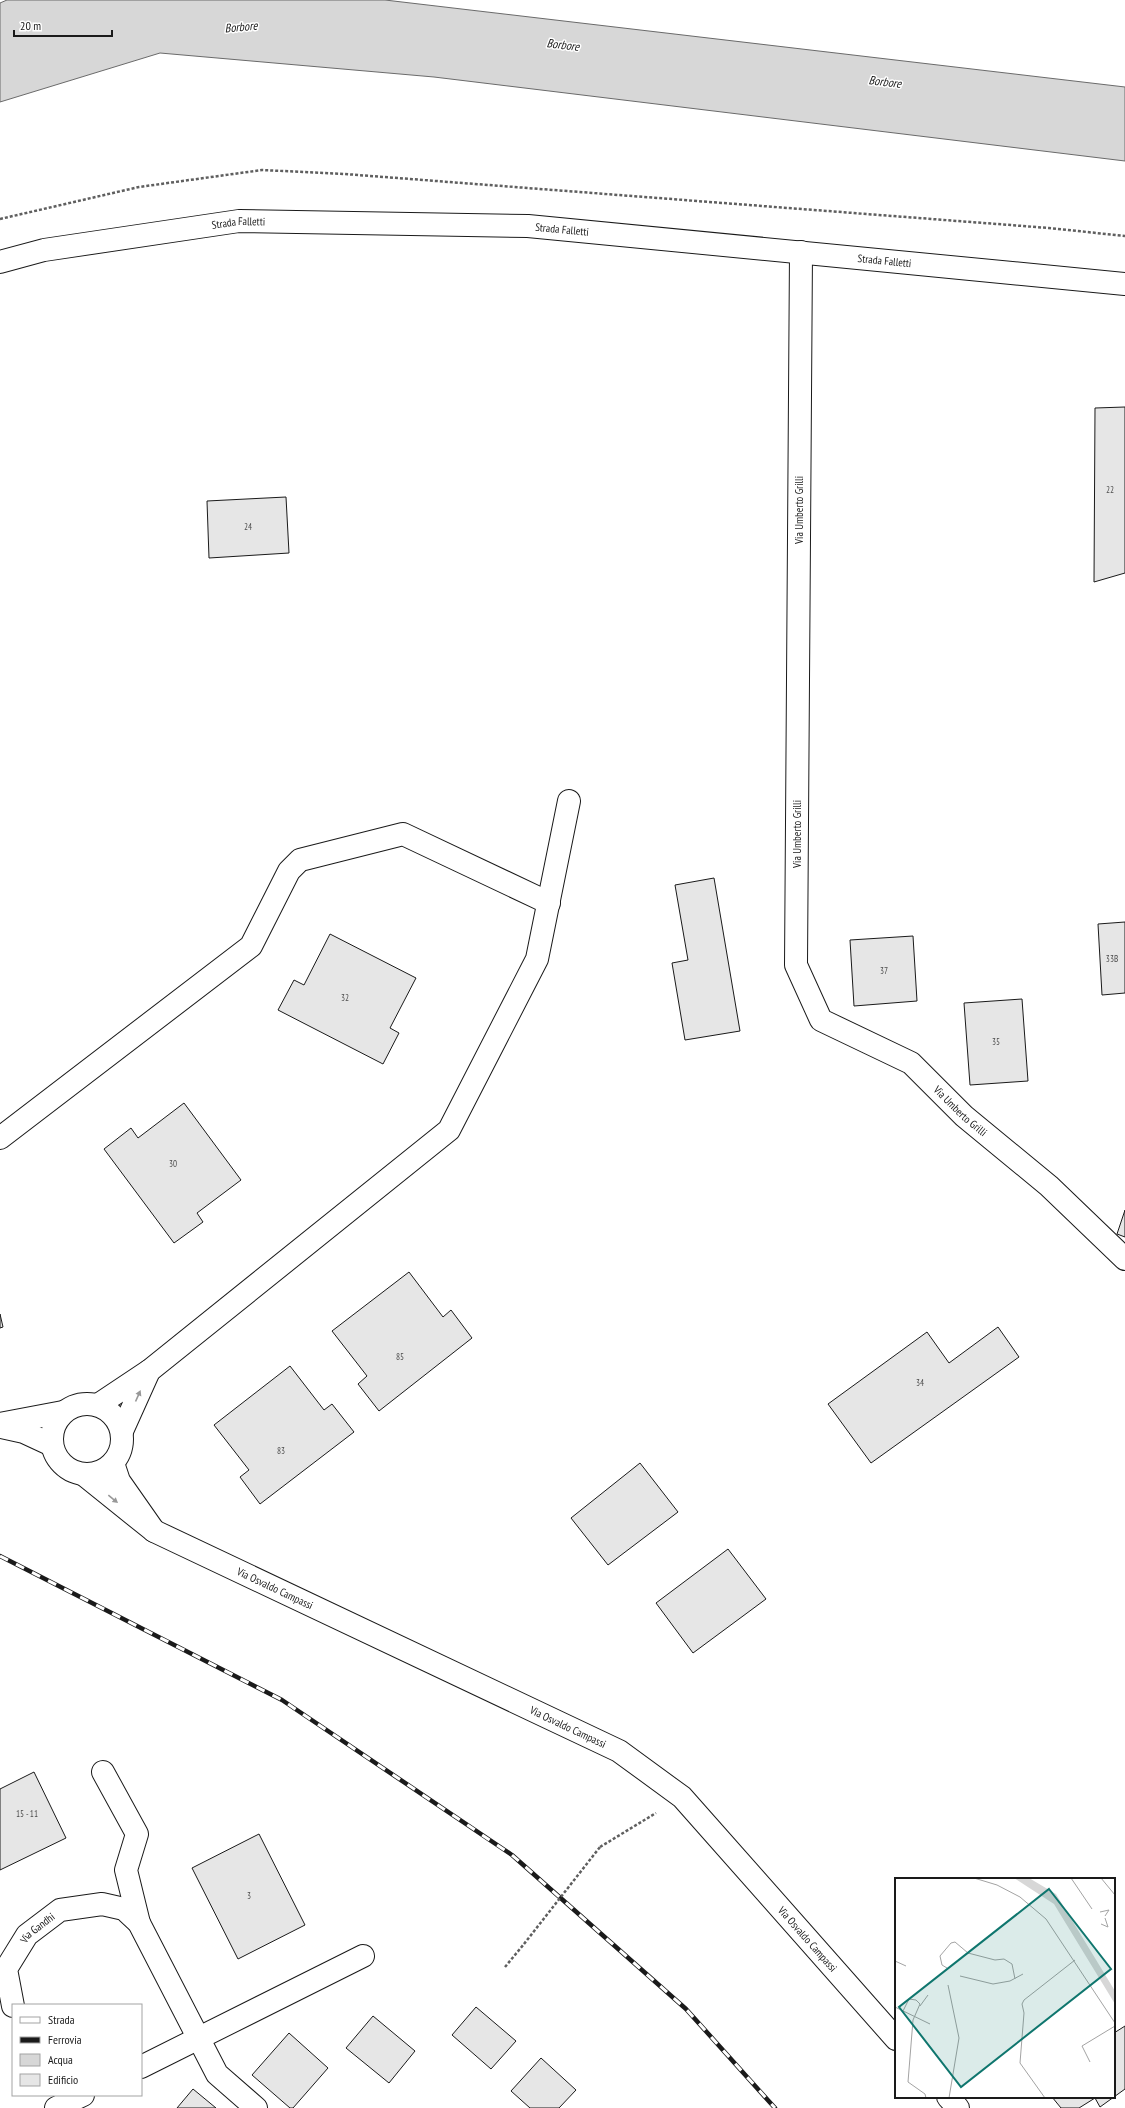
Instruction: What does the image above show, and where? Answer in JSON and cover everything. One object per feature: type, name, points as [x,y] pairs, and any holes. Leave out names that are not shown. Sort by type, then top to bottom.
[{"type":"street","name":"Strada Falletti","points":[[0,262],[44,250],[239,221],[528,226],[1125,284]]},
{"type":"street","name":"Via Umberto Grilli","points":[[801,252],[796,965],[821,1020],[911,1063],[964,1116],[1049,1186],[1125,1259]]},
{"type":"street","points":[[98,1405],[149,1371],[449,1130],[537,959],[569,801]]},
{"type":"street","points":[[0,1138],[251,946],[289,871],[300,860],[403,834],[549,903]]},
{"type":"street","points":[[63,1412],[56,1422],[52,1434],[52,1445],[56,1456],[62,1465],[72,1471],[83,1474],[94,1474],[105,1470],[114,1463],[120,1454],[122,1431],[149,1371]]},
{"type":"street","points":[[0,1425],[63,1412],[74,1406],[86,1403],[98,1405],[109,1410],[117,1420],[122,1431]]},
{"type":"street","points":[[0,1425],[24,1432],[52,1445]]},
{"type":"street","name":"Via Osvaldo Campassi","points":[[114,1463],[119,1481],[154,1531]]},
{"type":"street","name":"Via Osvaldo Campassi","points":[[83,1474],[154,1531],[619,1751],[682,1797],[895,2037]]},
{"type":"street","name":"Via Gandhi","points":[[103,1772],[137,1834],[126,1870],[139,1923],[217,2074],[256,2108]]},
{"type":"street","name":"Via Gandhi","points":[[13,2004],[6,1969],[27,1936],[60,1910],[102,1904],[124,1909],[139,1923]]},
{"type":"street","points":[[142,2067],[363,1956]]},
{"type":"street","points":[[949,2098],[958,2108]]},
{"type":"path","points":[[0,218],[139,187],[262,170],[345,174],[1049,228],[1125,236]]},
{"type":"path","points":[[505,1967],[600,1847],[682,1797]]},
{"type":"water","name":"Borbore","points":[[7,0],[385,0],[1125,87],[1125,161],[434,77],[160,53],[0,102],[0,3]]},
{"type":"building","points":[[1125,407],[1125,573],[1094,582],[1095,408]]},
{"type":"building","points":[[286,497],[289,553],[209,558],[207,501]]},
{"type":"building","points":[[714,878],[740,1031],[685,1040],[672,963],[688,960],[675,885]]},
{"type":"building","points":[[1125,922],[1125,993],[1102,995],[1098,924]]},
{"type":"building","points":[[330,934],[416,978],[390,1028],[399,1033],[383,1064],[278,1010],[294,980],[304,985]]},
{"type":"building","points":[[913,936],[917,1001],[854,1006],[850,940]]},
{"type":"building","points":[[1022,999],[1028,1081],[970,1085],[964,1003]]},
{"type":"building","points":[[184,1103],[241,1180],[197,1213],[203,1222],[174,1243],[104,1149],[131,1128],[138,1138]]},
{"type":"building","points":[[1125,1210],[1125,1237],[1117,1234]]},
{"type":"building","points":[[409,1272],[443,1317],[451,1310],[472,1338],[379,1411],[358,1384],[367,1376],[332,1331]]},
{"type":"building","points":[[0,1314],[3,1327],[0,1328]]},
{"type":"building","points":[[998,1327],[1019,1357],[871,1463],[828,1404],[927,1332],[949,1363]]},
{"type":"building","points":[[290,1366],[324,1410],[332,1404],[354,1432],[260,1504],[240,1477],[249,1470],[214,1425]]},
{"type":"building","points":[[640,1463],[678,1512],[608,1565],[571,1518]]},
{"type":"building","points":[[728,1549],[766,1599],[693,1653],[656,1603]]},
{"type":"building","points":[[34,1772],[66,1838],[0,1870],[0,1789]]},
{"type":"building","points":[[259,1834],[305,1925],[238,1959],[192,1868]]},
{"type":"building","points":[[476,2007],[516,2041],[491,2069],[452,2035]]},
{"type":"building","points":[[373,2016],[415,2051],[389,2083],[346,2048]]},
{"type":"building","points":[[1125,2026],[1125,2089],[1115,2096],[1115,2032]]},
{"type":"building","points":[[289,2033],[328,2068],[293,2108],[290,2108],[252,2075]]},
{"type":"building","points":[[541,2058],[576,2090],[559,2108],[530,2108],[511,2091]]},
{"type":"building","points":[[193,2089],[216,2108],[177,2108]]},
{"type":"building","points":[[1053,2098],[1095,2098],[1079,2108],[1061,2108]]},
{"type":"building","points":[[1095,2098],[1113,2098],[1100,2107]]},
{"type":"railway","points":[[0,1556],[282,1700],[512,1855],[686,2009],[775,2108]]}]
